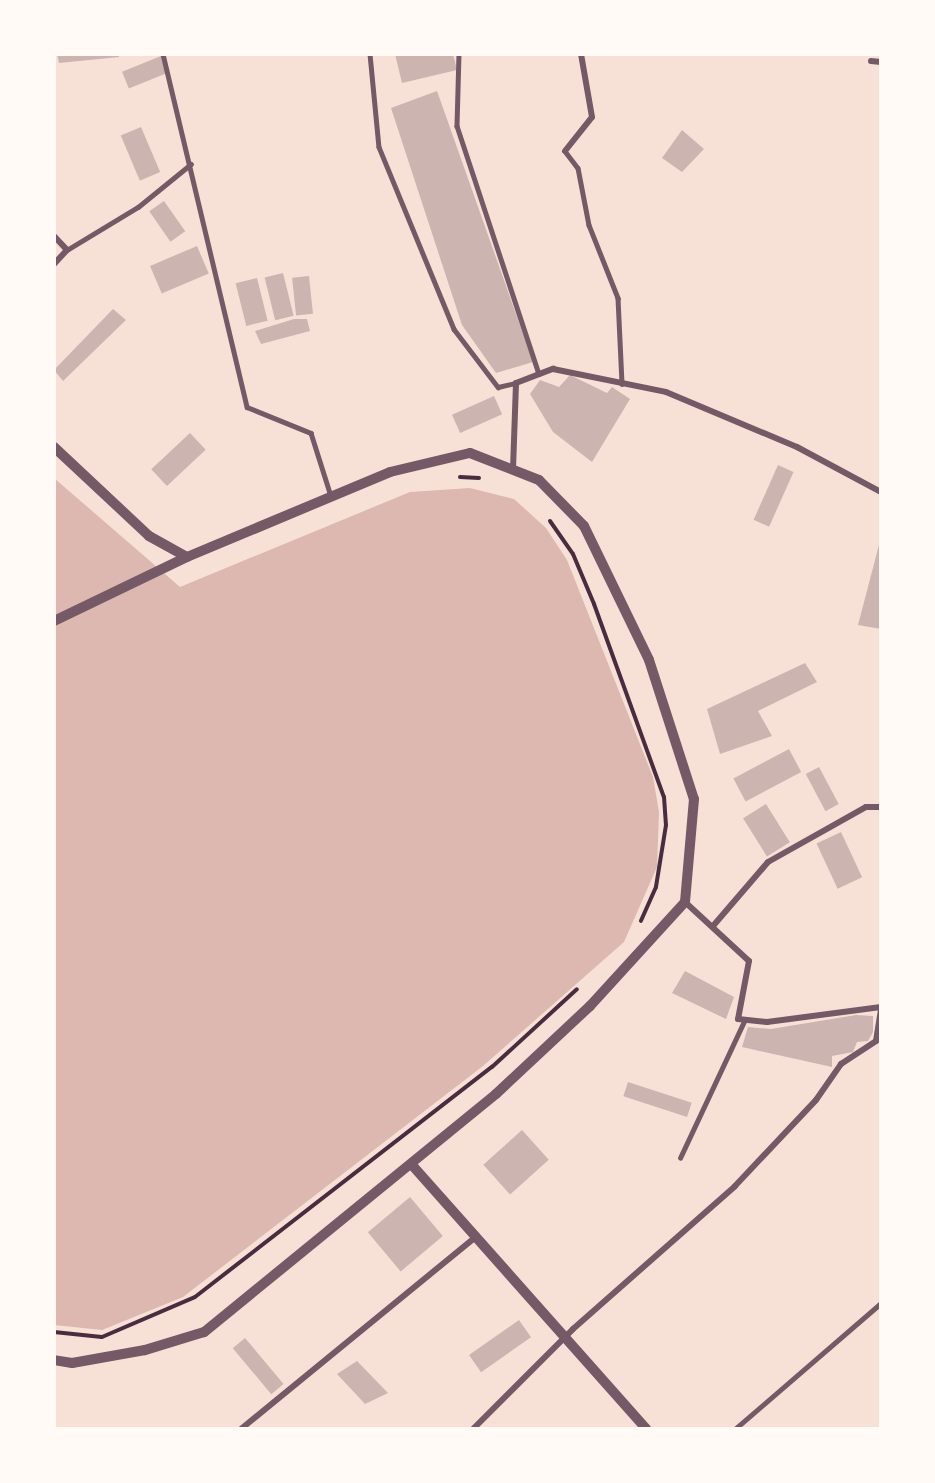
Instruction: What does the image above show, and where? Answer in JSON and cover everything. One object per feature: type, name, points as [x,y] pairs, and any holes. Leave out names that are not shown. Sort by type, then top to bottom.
[{"type":"street","points":[[565,151],[592,117],[581,54]]},
{"type":"street","points":[[871,61],[881,62]]},
{"type":"street","points":[[54,236],[67,250],[54,264]]},
{"type":"street","points":[[513,469],[516,383],[539,374],[572,371],[666,392],[729,417],[881,492]]},
{"type":"street","points":[[54,447],[149,536],[187,557]]},
{"type":"street","points":[[54,621],[187,557],[390,472],[470,453],[539,480],[584,526],[649,660],[694,799],[685,902],[582,1014],[412,1165],[204,1332],[145,1350],[72,1363],[54,1359]]},
{"type":"street","points":[[713,926],[768,862],[866,807],[881,807]]},
{"type":"street","points":[[473,1429],[562,1340],[735,1186],[816,1101],[841,1064],[876,1041],[881,1008],[768,1022],[738,1018],[748,961],[685,902]]},
{"type":"street","points":[[412,1165],[477,1236],[562,1340],[646,1429]]},
{"type":"street","points":[[241,1429],[477,1236]]},
{"type":"lane","points":[[163,54],[247,406],[311,433],[331,496]]},
{"type":"lane","points":[[370,54],[379,147],[454,328],[498,387],[516,383]]},
{"type":"lane","points":[[459,54],[457,126],[539,374]]},
{"type":"lane","points":[[565,151],[578,168],[589,225],[618,298],[622,384]]},
{"type":"lane","points":[[67,250],[138,207],[191,164]]},
{"type":"lane","points":[[680,1158],[745,1019]]},
{"type":"lane","points":[[735,1429],[881,1303]]},
{"type":"path","points":[[453,477],[485,479]]},
{"type":"path","points":[[543,513],[573,554],[664,797],[666,825],[656,887],[638,927]]},
{"type":"path","points":[[54,1332],[102,1337],[195,1297],[492,1067],[584,983]]},
{"type":"shaded area","points":[[54,478],[180,587],[410,492],[470,488],[514,499],[546,528],[567,560],[653,777],[659,812],[657,867],[624,942],[483,1066],[183,1297],[102,1330],[54,1325]]},
{"type":"building","points":[[57,54],[119,54],[119,57],[59,63]]},
{"type":"building","points":[[395,54],[453,54],[457,70],[402,83]]},
{"type":"building","points":[[161,56],[168,73],[129,88],[122,72]]},
{"type":"building","points":[[437,91],[533,362],[496,373],[462,325],[391,108]]},
{"type":"building","points":[[141,127],[160,172],[140,181],[121,136]]},
{"type":"building","points":[[682,130],[704,149],[682,172],[662,158]]},
{"type":"building","points":[[164,201],[185,231],[170,242],[149,211]]},
{"type":"building","points":[[197,246],[209,274],[162,294],[150,266]]},
{"type":"building","points":[[283,273],[294,316],[275,320],[265,278]]},
{"type":"building","points":[[309,276],[313,314],[296,316],[292,278]]},
{"type":"building","points":[[257,278],[268,321],[246,326],[236,283]]},
{"type":"building","points":[[113,309],[126,320],[63,381],[54,370]]},
{"type":"building","points":[[294,319],[307,319],[310,331],[261,344],[255,331]]},
{"type":"building","points":[[570,375],[607,393],[612,387],[630,399],[592,462],[553,432],[530,394],[540,380],[559,387]]},
{"type":"building","points":[[494,396],[502,414],[460,433],[452,415]]},
{"type":"building","points":[[190,433],[206,450],[167,486],[151,469]]},
{"type":"building","points":[[778,465],[794,472],[769,527],[754,520]]},
{"type":"building","points":[[881,541],[881,629],[858,625]]},
{"type":"building","points":[[805,663],[817,682],[758,711],[772,736],[720,754],[707,709]]},
{"type":"building","points":[[789,749],[801,772],[746,802],[733,779]]},
{"type":"building","points":[[819,767],[839,804],[825,811],[806,774]]},
{"type":"building","points":[[766,804],[790,842],[767,856],[743,818]]},
{"type":"building","points":[[841,832],[862,877],[838,889],[817,843]]},
{"type":"building","points":[[685,971],[734,997],[726,1019],[672,993]]},
{"type":"building","points":[[856,1015],[873,1016],[873,1032],[868,1041],[857,1042],[853,1052],[832,1056],[832,1067],[742,1047],[748,1027],[771,1029]]},
{"type":"building","points":[[628,1082],[692,1103],[687,1117],[623,1096]]},
{"type":"building","points":[[522,1130],[549,1160],[510,1195],[483,1165]]},
{"type":"building","points":[[410,1197],[443,1236],[401,1271],[368,1232]]},
{"type":"building","points":[[519,1320],[531,1337],[481,1372],[469,1355]]},
{"type":"building","points":[[245,1338],[284,1384],[271,1394],[233,1348]]},
{"type":"building","points":[[357,1361],[388,1393],[365,1404],[337,1374]]}]
